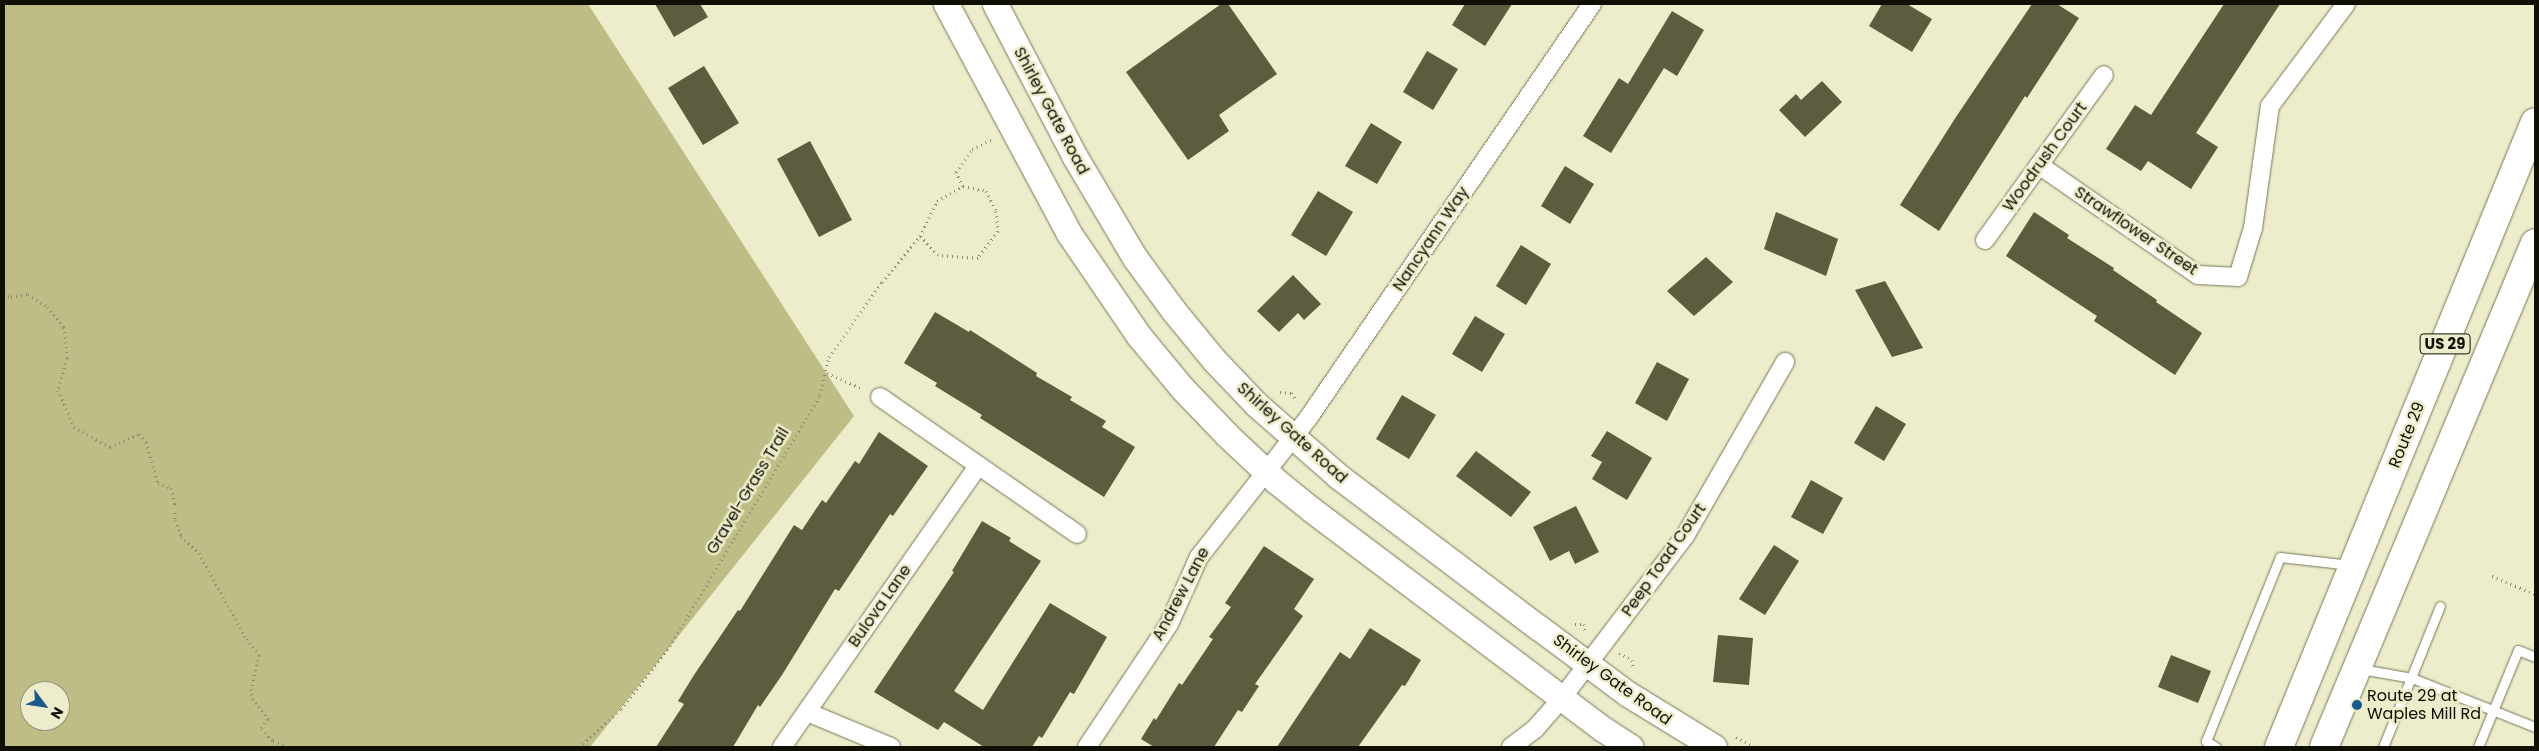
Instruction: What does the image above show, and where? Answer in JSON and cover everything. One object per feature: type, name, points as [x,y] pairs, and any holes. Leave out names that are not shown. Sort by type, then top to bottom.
[{"type":"main road","points":[[946,4],[1038,177],[1100,282],[1139,336],[1182,388],[1266,472],[1312,510],[1562,698],[1631,747]]},
{"type":"main road","name":"Shirley Gate Road","points":[[994,4],[1075,157],[1135,258],[1173,310],[1214,360],[1293,438],[1338,476],[1596,654],[1628,694],[1723,741]]},
{"type":"main road","name":"Route 29","points":[[2279,747],[2535,122]]},
{"type":"main road","name":"US 29","points":[[2324,747],[2535,243]]},
{"type":"street","name":"Nancyann Way","points":[[1266,472],[1309,417],[1592,4]]},
{"type":"street","name":"Strawflower Street","points":[[2039,165],[2198,275],[2238,277],[2253,228],[2270,106],[2346,4]]},
{"type":"street","name":"Woodrush Court","points":[[1985,240],[2104,75]]},
{"type":"street","name":"Peep Toad Court","points":[[1511,747],[1535,729],[1562,698],[1684,536],[1785,362]]},
{"type":"street","points":[[880,397],[1077,534]]},
{"type":"street","name":"Bulova Lane","points":[[782,747],[978,466]]},
{"type":"street","name":"Andrew Lane","points":[[1087,747],[1168,624],[1199,557],[1217,531],[1266,472]]},
{"type":"street","points":[[807,712],[891,747]]},
{"type":"lane","points":[[2216,747],[2206,741],[2280,557],[2354,565]]},
{"type":"lane","points":[[2383,747],[2440,606]]},
{"type":"lane","points":[[2478,747],[2518,650],[2535,657]]},
{"type":"lane","points":[[2356,669],[2412,678],[2535,727]]},
{"type":"path","points":[[920,236],[938,255],[978,258],[998,231],[996,211],[986,192],[963,186],[956,172],[972,149],[997,138]]},
{"type":"path","name":"Gravel-Grass Trail","points":[[579,747],[621,709],[670,646],[820,395],[827,373],[829,357],[882,282],[920,236],[937,201],[963,186]]},
{"type":"path","points":[[4,293],[11,297],[28,294],[47,307],[64,327],[67,358],[58,390],[74,427],[110,448],[139,434],[146,442],[158,483],[171,488],[175,503],[174,520],[181,536],[199,553],[246,639],[259,654],[251,689],[252,699],[268,719],[261,729],[274,741],[288,747]]},
{"type":"path","points":[[827,373],[880,397]]},
{"type":"path","points":[[1275,390],[1291,393],[1309,417]]},
{"type":"path","points":[[2492,576],[2535,594]]},
{"type":"path","points":[[1569,622],[1584,624],[1585,632],[1596,654],[1632,660],[1633,668],[1636,672]]},
{"type":"path","points":[[1723,741],[1755,747]]},
{"type":"path","points":[[405,747],[428,747]]},
{"type":"shaded area","points":[[7,4],[588,4],[854,416],[590,747],[4,747],[4,6]]},
{"type":"building","points":[[655,4],[700,4],[708,17],[674,37]]},
{"type":"building","points":[[1221,4],[1228,4],[1277,74],[1219,115],[1229,131],[1188,160],[1126,72]]},
{"type":"building","points":[[1465,4],[1512,4],[1485,46],[1452,25]]},
{"type":"building","points":[[1882,4],[1907,4],[1932,19],[1912,52],[1869,26]]},
{"type":"building","points":[[2032,4],[2057,4],[2079,18],[2027,98],[2025,96],[1939,231],[1900,205]]},
{"type":"building","points":[[2224,4],[2280,4],[2196,133],[2218,147],[2191,189],[2148,161],[2141,171],[2106,149],[2135,105],[2151,115]]},
{"type":"building","points":[[1672,11],[1704,30],[1677,76],[1664,68],[1611,153],[1583,136],[1619,78],[1628,84]]},
{"type":"building","points":[[1427,51],[1458,69],[1433,110],[1403,92]]},
{"type":"building","points":[[704,66],[739,123],[703,145],[668,88]]},
{"type":"building","points":[[1822,81],[1842,102],[1805,137],[1779,110],[1796,94],[1801,100]]},
{"type":"building","points":[[1371,123],[1402,142],[1377,184],[1345,166]]},
{"type":"building","points":[[810,141],[852,220],[819,237],[777,159]]},
{"type":"building","points":[[1565,166],[1594,184],[1570,224],[1541,206]]},
{"type":"building","points":[[1318,191],[1353,212],[1326,256],[1291,235]]},
{"type":"building","points":[[1776,212],[1838,239],[1826,276],[1764,249]]},
{"type":"building","points":[[2034,212],[2069,235],[2067,238],[2114,268],[2113,270],[2157,300],[2156,302],[2202,333],[2175,375],[2094,321],[2097,316],[2006,256]]},
{"type":"building","points":[[1521,245],[1551,264],[1526,305],[1496,286]]},
{"type":"building","points":[[1706,257],[1733,282],[1694,316],[1667,291]]},
{"type":"building","points":[[1293,275],[1321,304],[1304,320],[1298,313],[1279,332],[1257,311]]},
{"type":"building","points":[[1885,281],[1923,348],[1892,357],[1855,290]]},
{"type":"building","points":[[935,312],[969,332],[970,330],[1037,373],[1036,376],[1072,397],[1070,400],[1106,421],[1102,427],[1135,447],[1104,497],[980,418],[982,415],[935,386],[937,383],[904,363]]},
{"type":"building","points":[[1475,316],[1505,334],[1482,372],[1452,354]]},
{"type":"building","points":[[1657,362],[1689,379],[1667,421],[1635,403]]},
{"type":"building","points":[[1402,395],[1436,415],[1409,459],[1376,439]]},
{"type":"building","points":[[1876,406],[1906,424],[1884,461],[1854,443]]},
{"type":"building","points":[[1607,431],[1652,458],[1627,500],[1592,479],[1602,462],[1591,456]]},
{"type":"building","points":[[879,432],[928,466],[893,516],[890,514],[839,591],[835,589],[782,675],[760,707],[758,705],[733,747],[656,747],[684,704],[678,701],[694,675],[738,610],[740,611],[794,525],[802,530],[822,500],[826,503],[855,461],[859,464]]},
{"type":"building","points":[[1476,451],[1531,492],[1511,517],[1456,476]]},
{"type":"building","points":[[1811,480],[1843,498],[1823,534],[1791,517]]},
{"type":"building","points":[[1576,506],[1599,552],[1575,564],[1569,551],[1550,561],[1533,527]]},
{"type":"building","points":[[982,521],[1011,538],[1009,541],[1041,561],[954,691],[983,710],[1050,603],[1107,637],[1074,694],[1070,692],[1042,738],[1039,736],[1032,747],[984,747],[944,722],[938,730],[874,692],[954,572],[952,571]]},
{"type":"building","points":[[1774,545],[1799,561],[1765,615],[1739,599]]},
{"type":"building","points":[[1264,546],[1314,579],[1294,609],[1303,616],[1255,684],[1259,686],[1242,712],[1238,710],[1214,747],[1154,747],[1141,739],[1154,718],[1156,720],[1179,683],[1182,685],[1213,639],[1209,637],[1231,607],[1225,603]]},
{"type":"building","points":[[1370,628],[1421,660],[1405,686],[1402,685],[1358,747],[1277,747],[1340,652],[1350,659]]},
{"type":"building","points":[[1718,635],[1753,638],[1749,685],[1713,682]]},
{"type":"building","points":[[2171,655],[2211,671],[2198,703],[2158,687]]},
{"type":"place","name":"Route 29 at Waples Mill Rd","points":[[2357,705]]}]
